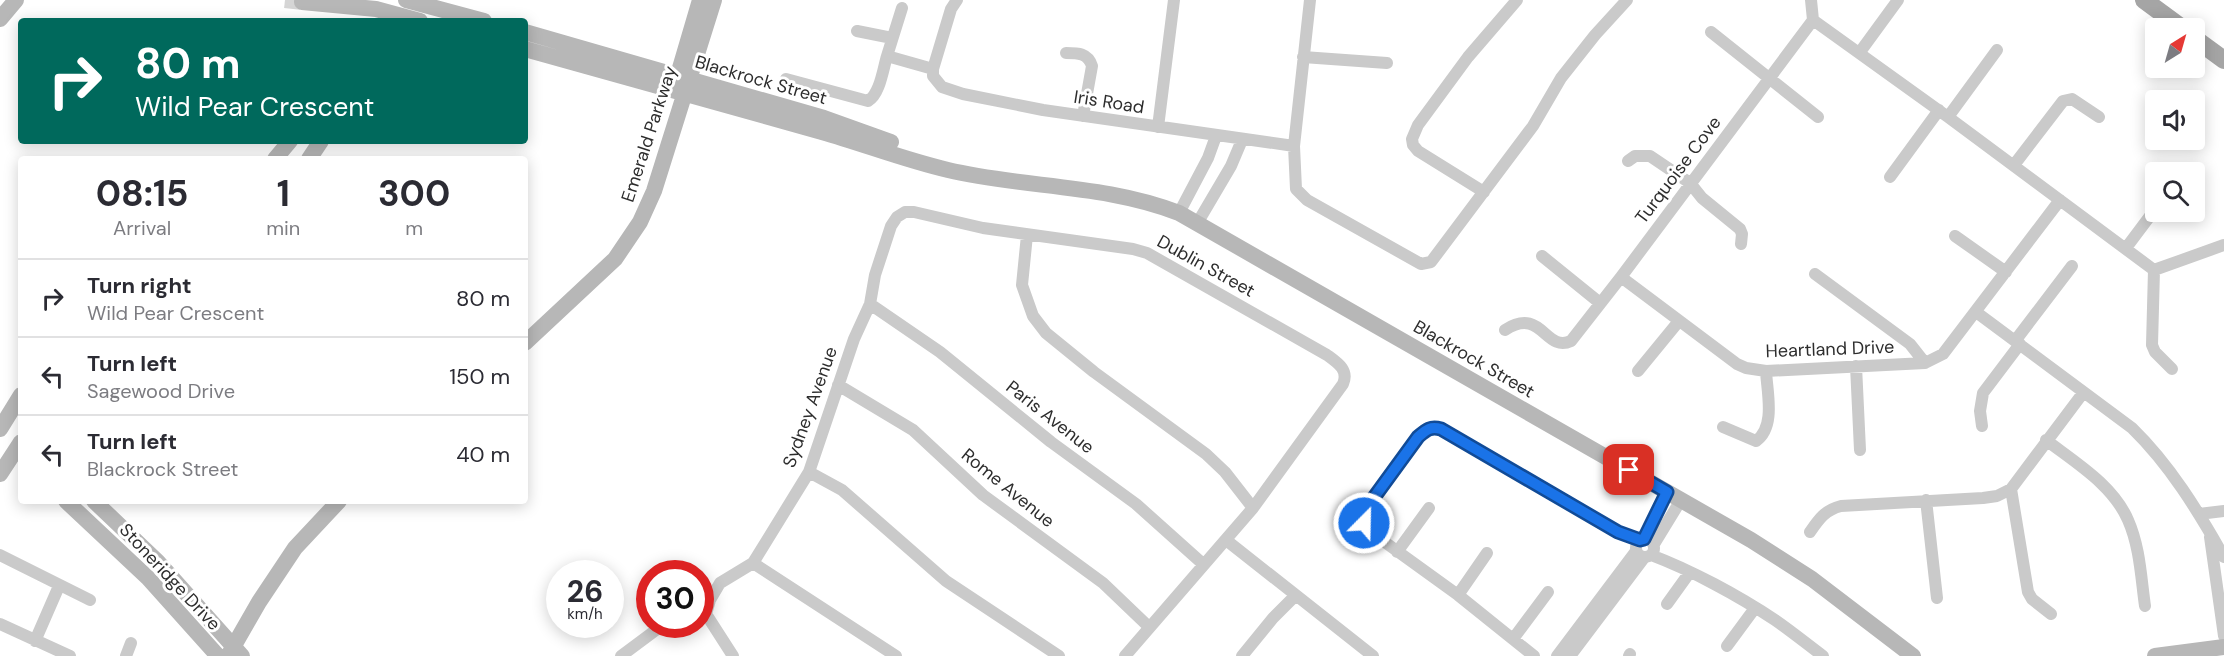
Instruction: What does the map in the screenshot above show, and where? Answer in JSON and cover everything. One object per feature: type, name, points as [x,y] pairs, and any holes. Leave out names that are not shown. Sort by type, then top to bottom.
[{"type":"main road","points":[[2144,0],[2168,18]]},
{"type":"main road","points":[[2205,46],[2224,60]]},
{"type":"street","points":[[0,19],[16,0]]},
{"type":"street","name":"Emerald Parkway","points":[[528,340],[596,278],[626,245],[640,222],[654,191],[700,0]]},
{"type":"street","name":"Emerald Parkway","points":[[528,326],[604,261],[617,247],[635,220],[644,200],[681,84],[714,0]]},
{"type":"street","points":[[887,56],[933,69],[951,9],[957,0]]},
{"type":"street","points":[[1158,127],[1174,0]]},
{"type":"street","points":[[1310,0],[1294,146],[1294,182],[1300,195],[1415,262],[1425,264],[1431,262],[1533,126],[1561,78],[1595,35],[1627,0]]},
{"type":"street","points":[[1484,192],[1418,151],[1412,139],[1418,125],[1468,57],[1517,0]]},
{"type":"street","points":[[1811,0],[1813,20],[1860,52],[2154,270]]},
{"type":"street","points":[[1860,52],[1898,0]]},
{"type":"street","points":[[302,2],[375,10],[443,5],[476,18]]},
{"type":"street","points":[[326,3],[339,18]]},
{"type":"street","points":[[403,7],[416,18]]},
{"type":"street","points":[[786,79],[868,101],[872,100],[902,8]]},
{"type":"street","name":"Turquoise Cove","points":[[1505,330],[1521,321],[1535,325],[1557,342],[1565,344],[1571,341],[1813,20]]},
{"type":"street","points":[[857,31],[892,38]]},
{"type":"street","points":[[1711,32],[1818,117]]},
{"type":"street","name":"Blackrock Street","points":[[528,33],[914,161],[971,175],[1117,195],[1159,205],[1179,213],[1789,563],[1914,656]]},
{"type":"street","points":[[1890,177],[1997,50]]},
{"type":"street","name":"Blackrock Street","points":[[528,51],[681,84]]},
{"type":"street","points":[[1066,53],[1080,54],[1090,61],[1092,66],[1083,116]]},
{"type":"street","points":[[1303,57],[1387,63]]},
{"type":"street","name":"Iris Road","points":[[933,69],[933,76],[942,87],[963,94],[1083,116],[1294,146]]},
{"type":"street","points":[[2014,165],[2063,101],[2072,99],[2099,117]]},
{"type":"street","points":[[1179,213],[1208,158],[1216,136]]},
{"type":"street","points":[[1198,222],[1231,166],[1242,140]]},
{"type":"street","points":[[278,156],[288,144]]},
{"type":"street","points":[[1628,161],[1635,156],[1650,156],[1690,183],[1702,198],[1740,229],[1743,234],[1741,244]]},
{"type":"street","points":[[1815,274],[1910,344],[1925,363],[1943,354],[2060,200]]},
{"type":"street","name":"Sydney Avenue","points":[[714,591],[720,583],[753,562],[808,472],[854,339],[870,304],[875,275],[891,226],[897,217],[905,212],[927,215]]},
{"type":"street","name":"Dublin Street","points":[[927,215],[962,224],[1133,249],[1147,254],[1337,362],[1345,372],[1346,378],[1343,384],[1252,508]]},
{"type":"street","points":[[2126,248],[2146,222]]},
{"type":"street","points":[[1027,235],[1022,285],[1033,316],[1046,333],[1094,372],[1206,454],[1225,472],[1252,508],[1125,656]]},
{"type":"street","points":[[1955,236],[2006,272]]},
{"type":"street","points":[[2154,270],[2224,245]]},
{"type":"street","points":[[1542,256],[1600,303]]},
{"type":"street","points":[[1983,426],[1980,411],[1983,393],[2072,266]]},
{"type":"street","points":[[2154,270],[2152,345],[2155,352],[2172,369]]},
{"type":"street","name":"Heartland Drive","points":[[1621,277],[1737,364],[1746,368],[1766,371],[1925,363]]},
{"type":"street","name":"Paris Avenue","points":[[870,304],[940,352],[1051,442],[1136,504],[1203,564]]},
{"type":"street","points":[[1976,312],[2132,428],[2147,443],[2199,514],[2224,557]]},
{"type":"street","points":[[1638,371],[1678,321]]},
{"type":"street","points":[[1856,366],[1860,450]]},
{"type":"street","points":[[1723,427],[1750,440],[1756,441],[1764,434],[1768,423],[1766,371]]},
{"type":"street","name":"Rome Avenue","points":[[838,385],[913,430],[983,495],[1103,583],[1149,627]]},
{"type":"street","points":[[1810,532],[1823,514],[1831,508],[1990,497],[2011,489],[2083,393]]},
{"type":"street","points":[[0,474],[15,448],[1,425],[18,400]]},
{"type":"street","points":[[1534,656],[1458,595],[1368,530],[1364,523],[1367,507],[1418,437],[1426,430],[1433,427],[1441,429],[1645,548],[1755,608],[1816,654]]},
{"type":"street","points":[[2046,440],[2094,477],[2119,503],[2134,536],[2145,606]]},
{"type":"street","points":[[808,472],[842,490],[946,581],[1059,656]]},
{"type":"street","points":[[2011,489],[2028,592],[2032,599],[2051,614]]},
{"type":"street","points":[[1569,656],[1645,548],[1674,496]]},
{"type":"street","points":[[1926,500],[1937,598]]},
{"type":"street","name":"Stoneridge Drive","points":[[69,504],[148,578],[218,656]]},
{"type":"street","name":"Stoneridge Drive","points":[[97,504],[158,562],[237,654]]},
{"type":"street","points":[[237,654],[259,602],[296,548],[336,504]]},
{"type":"street","points":[[237,654],[303,552],[344,504]]},
{"type":"street","points":[[1397,552],[1429,508]]},
{"type":"street","points":[[2199,514],[2224,511]]},
{"type":"street","points":[[2210,532],[2224,636]]},
{"type":"street","points":[[1226,540],[1373,656]]},
{"type":"street","points":[[1557,656],[1645,548]]},
{"type":"street","points":[[1458,595],[1487,553]]},
{"type":"street","points":[[0,555],[90,600]]},
{"type":"street","points":[[753,562],[896,656]]},
{"type":"street","points":[[1667,604],[1690,572]]},
{"type":"street","points":[[35,641],[59,586]]},
{"type":"street","points":[[1513,639],[1548,592]]},
{"type":"street","points":[[1242,656],[1273,618],[1295,596]]},
{"type":"street","points":[[1727,646],[1755,608]]},
{"type":"street","points":[[0,624],[70,656]]},
{"type":"street","points":[[714,629],[734,656]]},
{"type":"street","points":[[622,656],[646,638]]},
{"type":"street","points":[[126,656],[131,643]]},
{"type":"street","points":[[2155,656],[2224,647]]},
{"type":"tunnel","points":[[285,0],[302,2]]},
{"type":"route","points":[[1364,523],[1367,507],[1418,437],[1433,427],[1441,429],[1532,480],[1618,532],[1640,540],[1644,539],[1667,492],[1629,470]]}]
